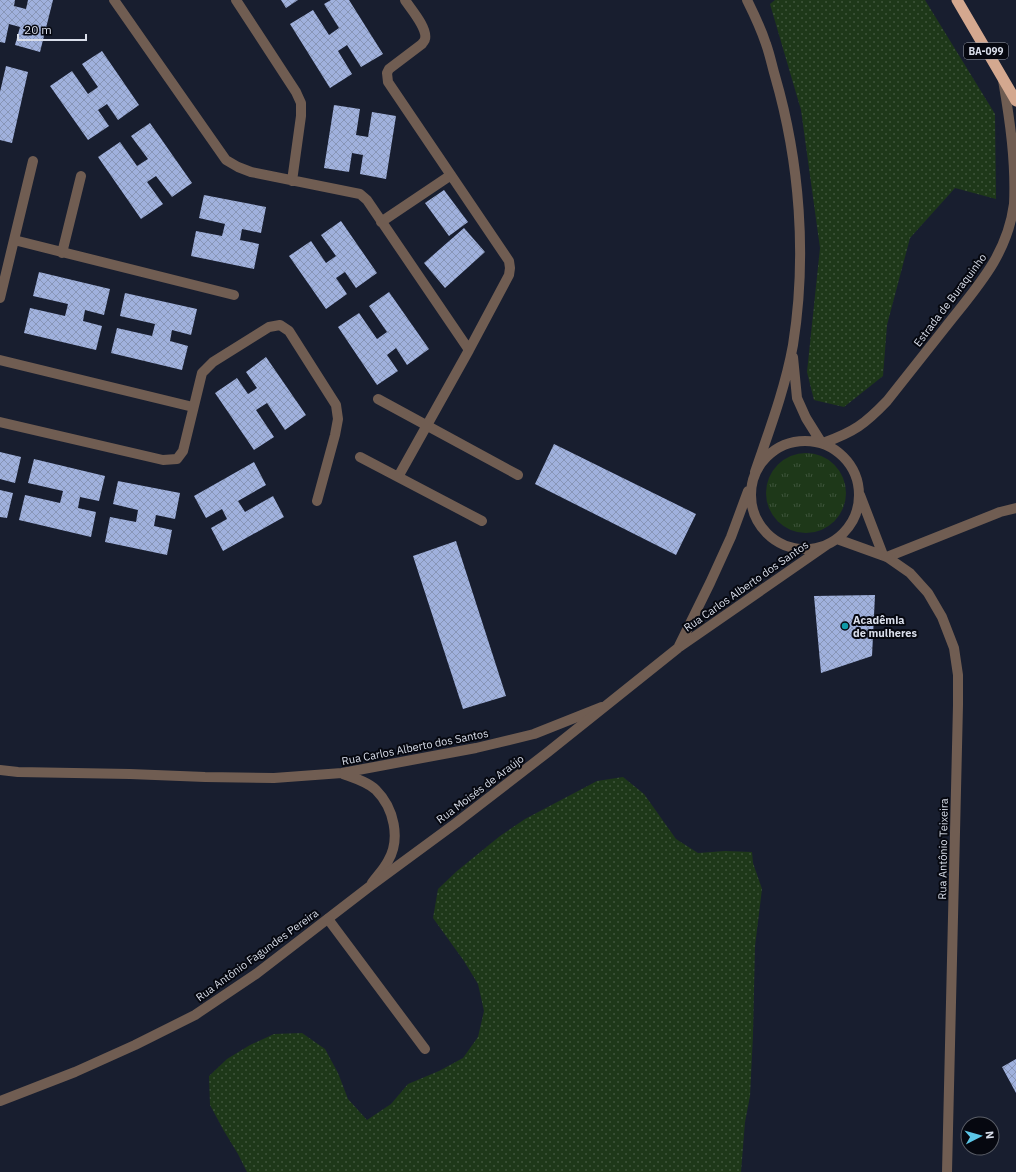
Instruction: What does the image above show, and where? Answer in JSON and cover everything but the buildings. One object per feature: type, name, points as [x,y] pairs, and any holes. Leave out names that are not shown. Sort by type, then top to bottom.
[{"type":"highway","name":"BA-099","points":[[957,0],[1016,101]]},
{"type":"highway","points":[[1003,80],[1016,87]]},
{"type":"street","points":[[114,0],[226,160],[251,172],[360,194],[366,200],[468,350]]},
{"type":"street","points":[[236,0],[296,92],[301,103],[301,116],[292,181]]},
{"type":"street","points":[[398,477],[509,275],[510,268],[509,261],[388,82],[387,77],[389,69],[422,44],[426,38],[423,26],[405,0]]},
{"type":"street","name":"Rua Carlos Alberto dos Santos","points":[[678,648],[710,584],[731,537],[753,477],[782,388],[792,347],[798,304],[799,243],[797,196],[792,154],[781,95],[751,2]]},
{"type":"street","name":"Estrada de Buraquinho","points":[[822,442],[844,436],[872,417],[887,401],[982,281],[998,257],[1009,225],[1014,204],[1016,182],[1015,145],[1003,80]]},
{"type":"street","points":[[0,298],[33,161]]},
{"type":"street","points":[[62,252],[81,176]]},
{"type":"street","points":[[381,222],[451,176]]},
{"type":"street","points":[[14,240],[234,294]]},
{"type":"street","points":[[0,422],[164,460],[177,459],[183,450],[202,373],[213,362],[269,327],[280,325],[289,330],[336,405],[338,419],[317,501]]},
{"type":"street","name":"Rua Carlos Alberto dos Santos","points":[[792,347],[797,398],[806,418],[822,442]]},
{"type":"street","points":[[0,360],[193,407]]},
{"type":"street","points":[[378,399],[518,475]]},
{"type":"street","points":[[859,492],[858,508],[852,523],[837,539],[828,544],[811,549],[794,548],[777,542],[764,531],[754,516],[750,499],[753,477],[763,459],[775,448],[789,442],[805,440],[822,442],[837,451],[848,462],[856,476],[859,492],[885,556],[1000,512],[1016,508]]},
{"type":"street","points":[[360,457],[482,521]]},
{"type":"street","name":"Rua Antônio Teixeira","points":[[837,539],[885,556],[910,573],[928,593],[942,617],[954,648],[958,675],[958,729],[947,1172]]},
{"type":"street","name":"Rua Carlos Alberto dos Santos","points":[[0,770],[18,772],[274,778],[342,773],[483,746],[534,734],[602,707],[678,648],[828,544]]},
{"type":"street","name":"Rua Moisés de Araújo","points":[[370,887],[548,752],[602,707]]},
{"type":"street","points":[[342,773],[375,789],[385,801],[395,825],[395,843],[389,861],[370,887]]},
{"type":"street","name":"Rua Antônio Fagundes Pereira","points":[[0,1101],[76,1072],[195,1015],[256,974],[370,887]]},
{"type":"street","points":[[328,919],[425,1049]]},
{"type":"green space","points":[[775,0],[925,0],[995,114],[996,199],[955,188],[910,238],[887,325],[883,376],[844,407],[814,400],[807,372],[820,248],[801,110],[770,4]]},
{"type":"green space","points":[[806,453],[821,456],[834,465],[843,478],[846,493],[843,508],[834,521],[821,530],[806,533],[791,530],[778,521],[769,508],[766,493],[769,478],[778,465],[791,456]]},
{"type":"green space","points":[[623,777],[644,794],[676,839],[698,853],[725,851],[752,852],[753,863],[762,889],[755,946],[750,1096],[745,1122],[741,1172],[247,1172],[210,1105],[209,1076],[227,1059],[250,1045],[274,1034],[302,1033],[325,1049],[338,1073],[348,1099],[367,1120],[391,1104],[408,1084],[439,1071],[463,1058],[478,1037],[484,1011],[478,984],[464,961],[433,918],[438,889],[457,871],[500,836],[525,819],[597,781]]},
{"type":"place","name":"Acadêmia de mulheres","points":[[845,626]]}]
